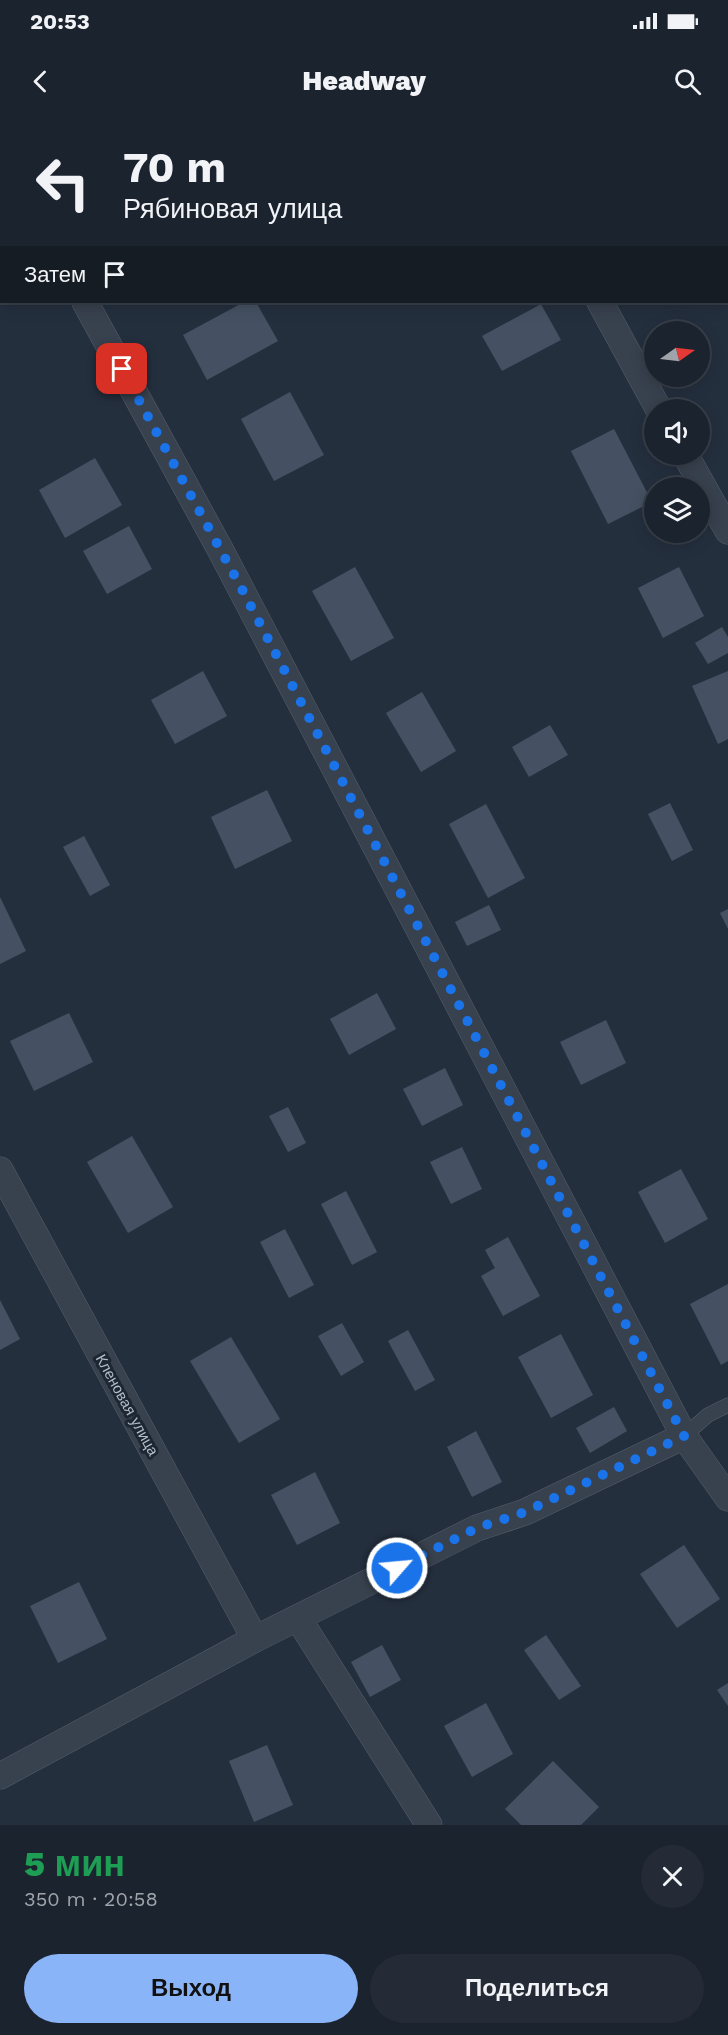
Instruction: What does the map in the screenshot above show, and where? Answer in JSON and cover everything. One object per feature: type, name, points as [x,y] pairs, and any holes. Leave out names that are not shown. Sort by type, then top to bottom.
[{"type":"street","points":[[86,303],[221,551],[684,1436],[728,1498]]},
{"type":"street","points":[[601,303],[653,399]]},
{"type":"street","points":[[691,465],[728,531]]},
{"type":"street","name":"Кленовая улица","points":[[0,1170],[255,1639]]},
{"type":"street","points":[[0,1776],[255,1639],[477,1528],[525,1512],[684,1436]]},
{"type":"street","points":[[298,1618],[429,1825]]},
{"type":"lane","points":[[684,1436],[708,1414],[728,1406]]},
{"type":"building","points":[[242,303],[257,303],[278,341],[207,380],[183,335]]},
{"type":"building","points":[[541,304],[561,340],[502,371],[482,336]]},
{"type":"building","points":[[290,392],[324,455],[274,481],[241,419]]},
{"type":"building","points":[[614,429],[644,487],[644,506],[608,524],[571,451]]},
{"type":"building","points":[[95,458],[122,505],[65,538],[39,490]]},
{"type":"building","points":[[129,526],[152,569],[107,594],[83,551]]},
{"type":"building","points":[[355,567],[394,638],[351,661],[312,591]]},
{"type":"building","points":[[679,567],[704,616],[663,638],[638,588]]},
{"type":"building","points":[[722,627],[728,637],[728,653],[708,664],[695,643]]},
{"type":"building","points":[[203,671],[227,716],[175,744],[151,700]]},
{"type":"building","points":[[728,671],[728,739],[718,744],[692,686]]},
{"type":"building","points":[[422,692],[456,751],[421,772],[386,713]]},
{"type":"building","points":[[550,725],[568,755],[529,777],[512,747]]},
{"type":"building","points":[[267,790],[292,841],[235,869],[211,817]]},
{"type":"building","points":[[670,803],[693,850],[672,861],[648,814]]},
{"type":"building","points":[[486,804],[525,878],[488,898],[449,824]]},
{"type":"building","points":[[84,836],[110,885],[90,896],[63,847]]},
{"type":"building","points":[[0,897],[26,951],[0,964]]},
{"type":"building","points":[[489,905],[501,930],[467,946],[455,922]]},
{"type":"building","points":[[728,909],[728,929],[720,913]]},
{"type":"building","points":[[377,993],[396,1029],[349,1055],[330,1019]]},
{"type":"building","points":[[69,1013],[93,1062],[34,1091],[10,1041]]},
{"type":"building","points":[[606,1020],[626,1063],[581,1085],[560,1042]]},
{"type":"building","points":[[445,1068],[463,1105],[422,1126],[403,1089]]},
{"type":"building","points":[[288,1107],[306,1143],[288,1152],[269,1116]]},
{"type":"building","points":[[132,1136],[173,1207],[128,1233],[87,1162]]},
{"type":"building","points":[[462,1147],[482,1189],[451,1204],[430,1162]]},
{"type":"building","points":[[681,1169],[708,1219],[665,1243],[638,1192]]},
{"type":"building","points":[[346,1191],[377,1252],[352,1265],[321,1204]]},
{"type":"building","points":[[285,1229],[314,1285],[289,1298],[260,1242]]},
{"type":"building","points":[[508,1237],[540,1296],[503,1316],[481,1276],[495,1268],[485,1250]]},
{"type":"building","points":[[728,1284],[728,1361],[721,1365],[690,1304]]},
{"type":"building","points":[[0,1300],[20,1339],[0,1350]]},
{"type":"building","points":[[342,1323],[364,1362],[341,1376],[318,1336]]},
{"type":"building","points":[[408,1330],[435,1380],[415,1391],[388,1341]]},
{"type":"building","points":[[561,1334],[593,1395],[551,1418],[518,1357]]},
{"type":"building","points":[[231,1337],[280,1419],[239,1443],[190,1361]]},
{"type":"building","points":[[614,1407],[627,1431],[590,1453],[576,1428]]},
{"type":"building","points":[[476,1431],[502,1482],[472,1497],[447,1447]]},
{"type":"building","points":[[315,1472],[340,1523],[297,1545],[271,1495]]},
{"type":"building","points":[[684,1545],[720,1599],[677,1628],[640,1574]]},
{"type":"building","points":[[79,1582],[107,1639],[58,1663],[30,1606]]},
{"type":"building","points":[[546,1635],[581,1686],[559,1700],[524,1650]]},
{"type":"building","points":[[382,1645],[401,1680],[370,1697],[351,1662]]},
{"type":"building","points":[[728,1683],[728,1706],[717,1690]]},
{"type":"building","points":[[486,1703],[513,1754],[472,1777],[444,1726]]},
{"type":"building","points":[[267,1745],[293,1805],[254,1822],[229,1761]]},
{"type":"building","points":[[553,1761],[599,1807],[581,1825],[521,1825],[505,1809]]},
{"type":"route","points":[[122,369],[244,593],[684,1436],[525,1512],[477,1528],[397,1568]]}]
